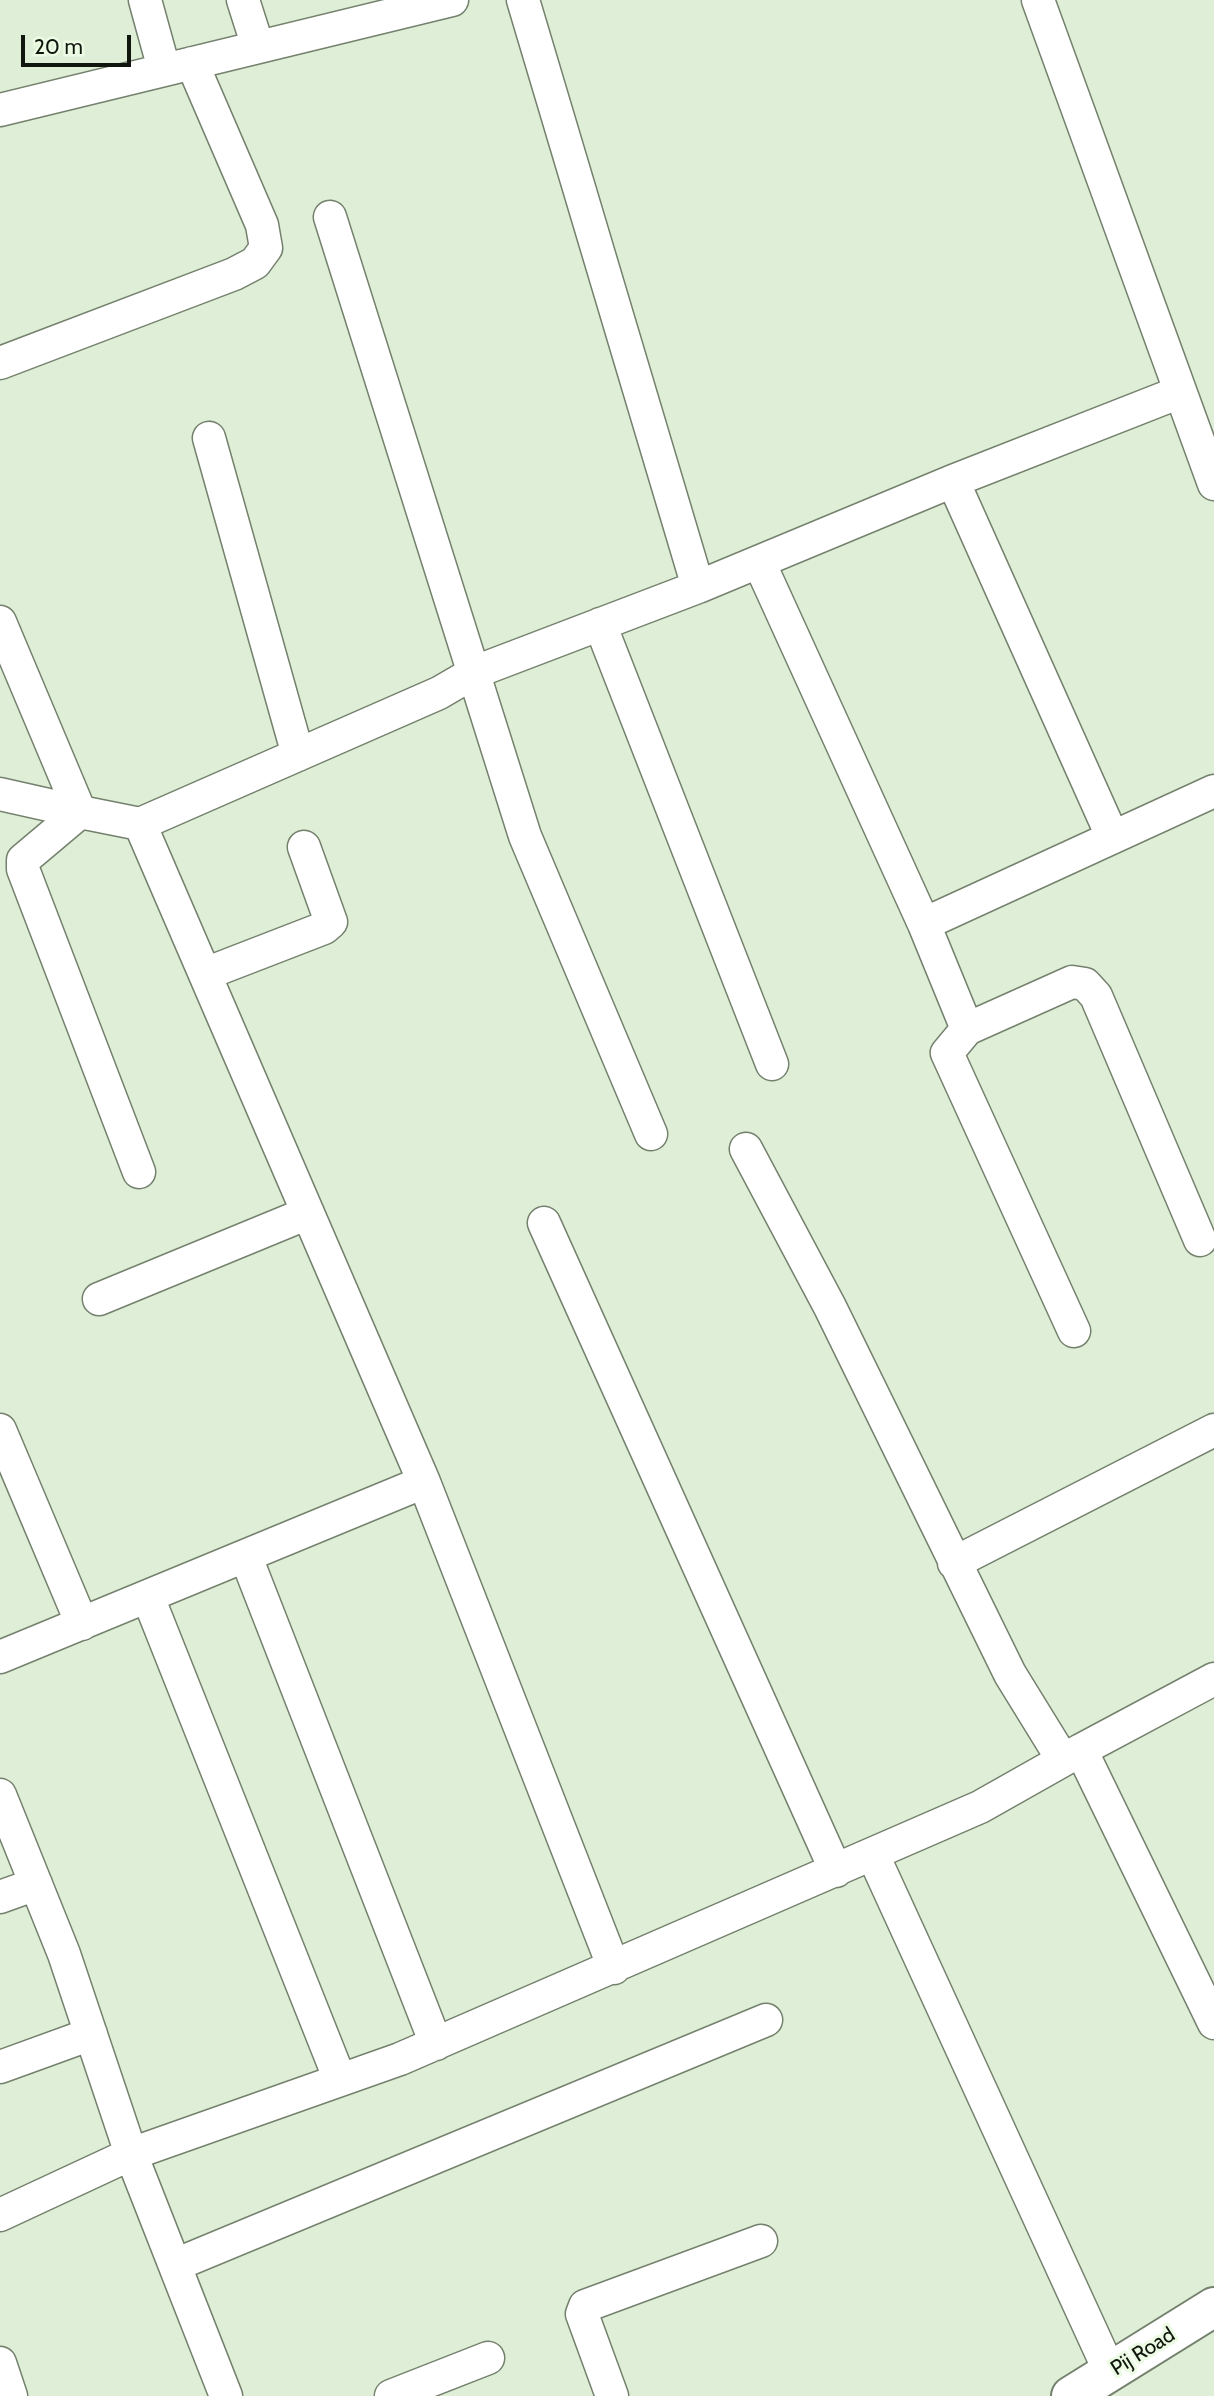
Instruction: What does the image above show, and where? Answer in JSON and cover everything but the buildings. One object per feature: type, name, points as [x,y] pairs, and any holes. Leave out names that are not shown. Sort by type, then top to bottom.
[{"type":"main road","name":"Pij Road","points":[[1071,2396],[1214,2307]]},
{"type":"street","points":[[0,363],[234,274],[255,263],[266,248],[262,225],[145,0]]},
{"type":"street","points":[[243,0],[258,47]]},
{"type":"street","points":[[0,110],[452,0]]},
{"type":"street","points":[[523,0],[698,587]]},
{"type":"street","points":[[1038,0],[1214,484]]},
{"type":"street","points":[[330,216],[530,850],[651,1134]]},
{"type":"street","points":[[0,794],[140,824],[439,693],[475,671],[698,587],[953,481],[1180,392]]},
{"type":"street","points":[[209,439],[298,755]]},
{"type":"street","points":[[953,481],[1112,836]]},
{"type":"street","points":[[759,562],[924,924],[967,1029]]},
{"type":"street","points":[[0,622],[80,812]]},
{"type":"street","points":[[600,624],[772,1064]]},
{"type":"street","points":[[924,924],[1214,791]]},
{"type":"street","points":[[80,812],[23,860],[23,869],[139,1172]]},
{"type":"street","points":[[140,824],[425,1482],[614,1968]]},
{"type":"street","points":[[205,974],[324,928],[331,922],[304,847]]},
{"type":"street","points":[[1074,1331],[947,1053],[967,1029],[1072,982],[1085,984],[1096,996],[1200,1240]]},
{"type":"street","points":[[746,1149],[830,1307],[1010,1674],[1072,1755],[1214,2023]]},
{"type":"street","points":[[99,1299],[308,1213]]},
{"type":"street","points":[[544,1223],[836,1871]]},
{"type":"street","points":[[0,1430],[82,1623]]},
{"type":"street","points":[[954,1563],[1214,1430]]},
{"type":"street","points":[[0,1657],[425,1482]]},
{"type":"street","points":[[246,1557],[436,2044]]},
{"type":"street","points":[[148,1597],[340,2080]]},
{"type":"street","points":[[0,2215],[131,2154],[436,2044],[873,1855],[980,1807],[1214,1679]]},
{"type":"street","points":[[0,1795],[64,1954],[131,2154],[226,2396]]},
{"type":"street","points":[[873,1855],[1110,2372]]},
{"type":"street","points":[[0,1897],[36,1884]]},
{"type":"street","points":[[175,2265],[766,2020]]},
{"type":"street","points":[[0,2067],[91,2034]]},
{"type":"street","points":[[612,2396],[582,2314],[585,2306],[761,2241]]},
{"type":"street","points":[[391,2396],[488,2358]]},
{"type":"street","points":[[0,2364],[12,2396]]}]
